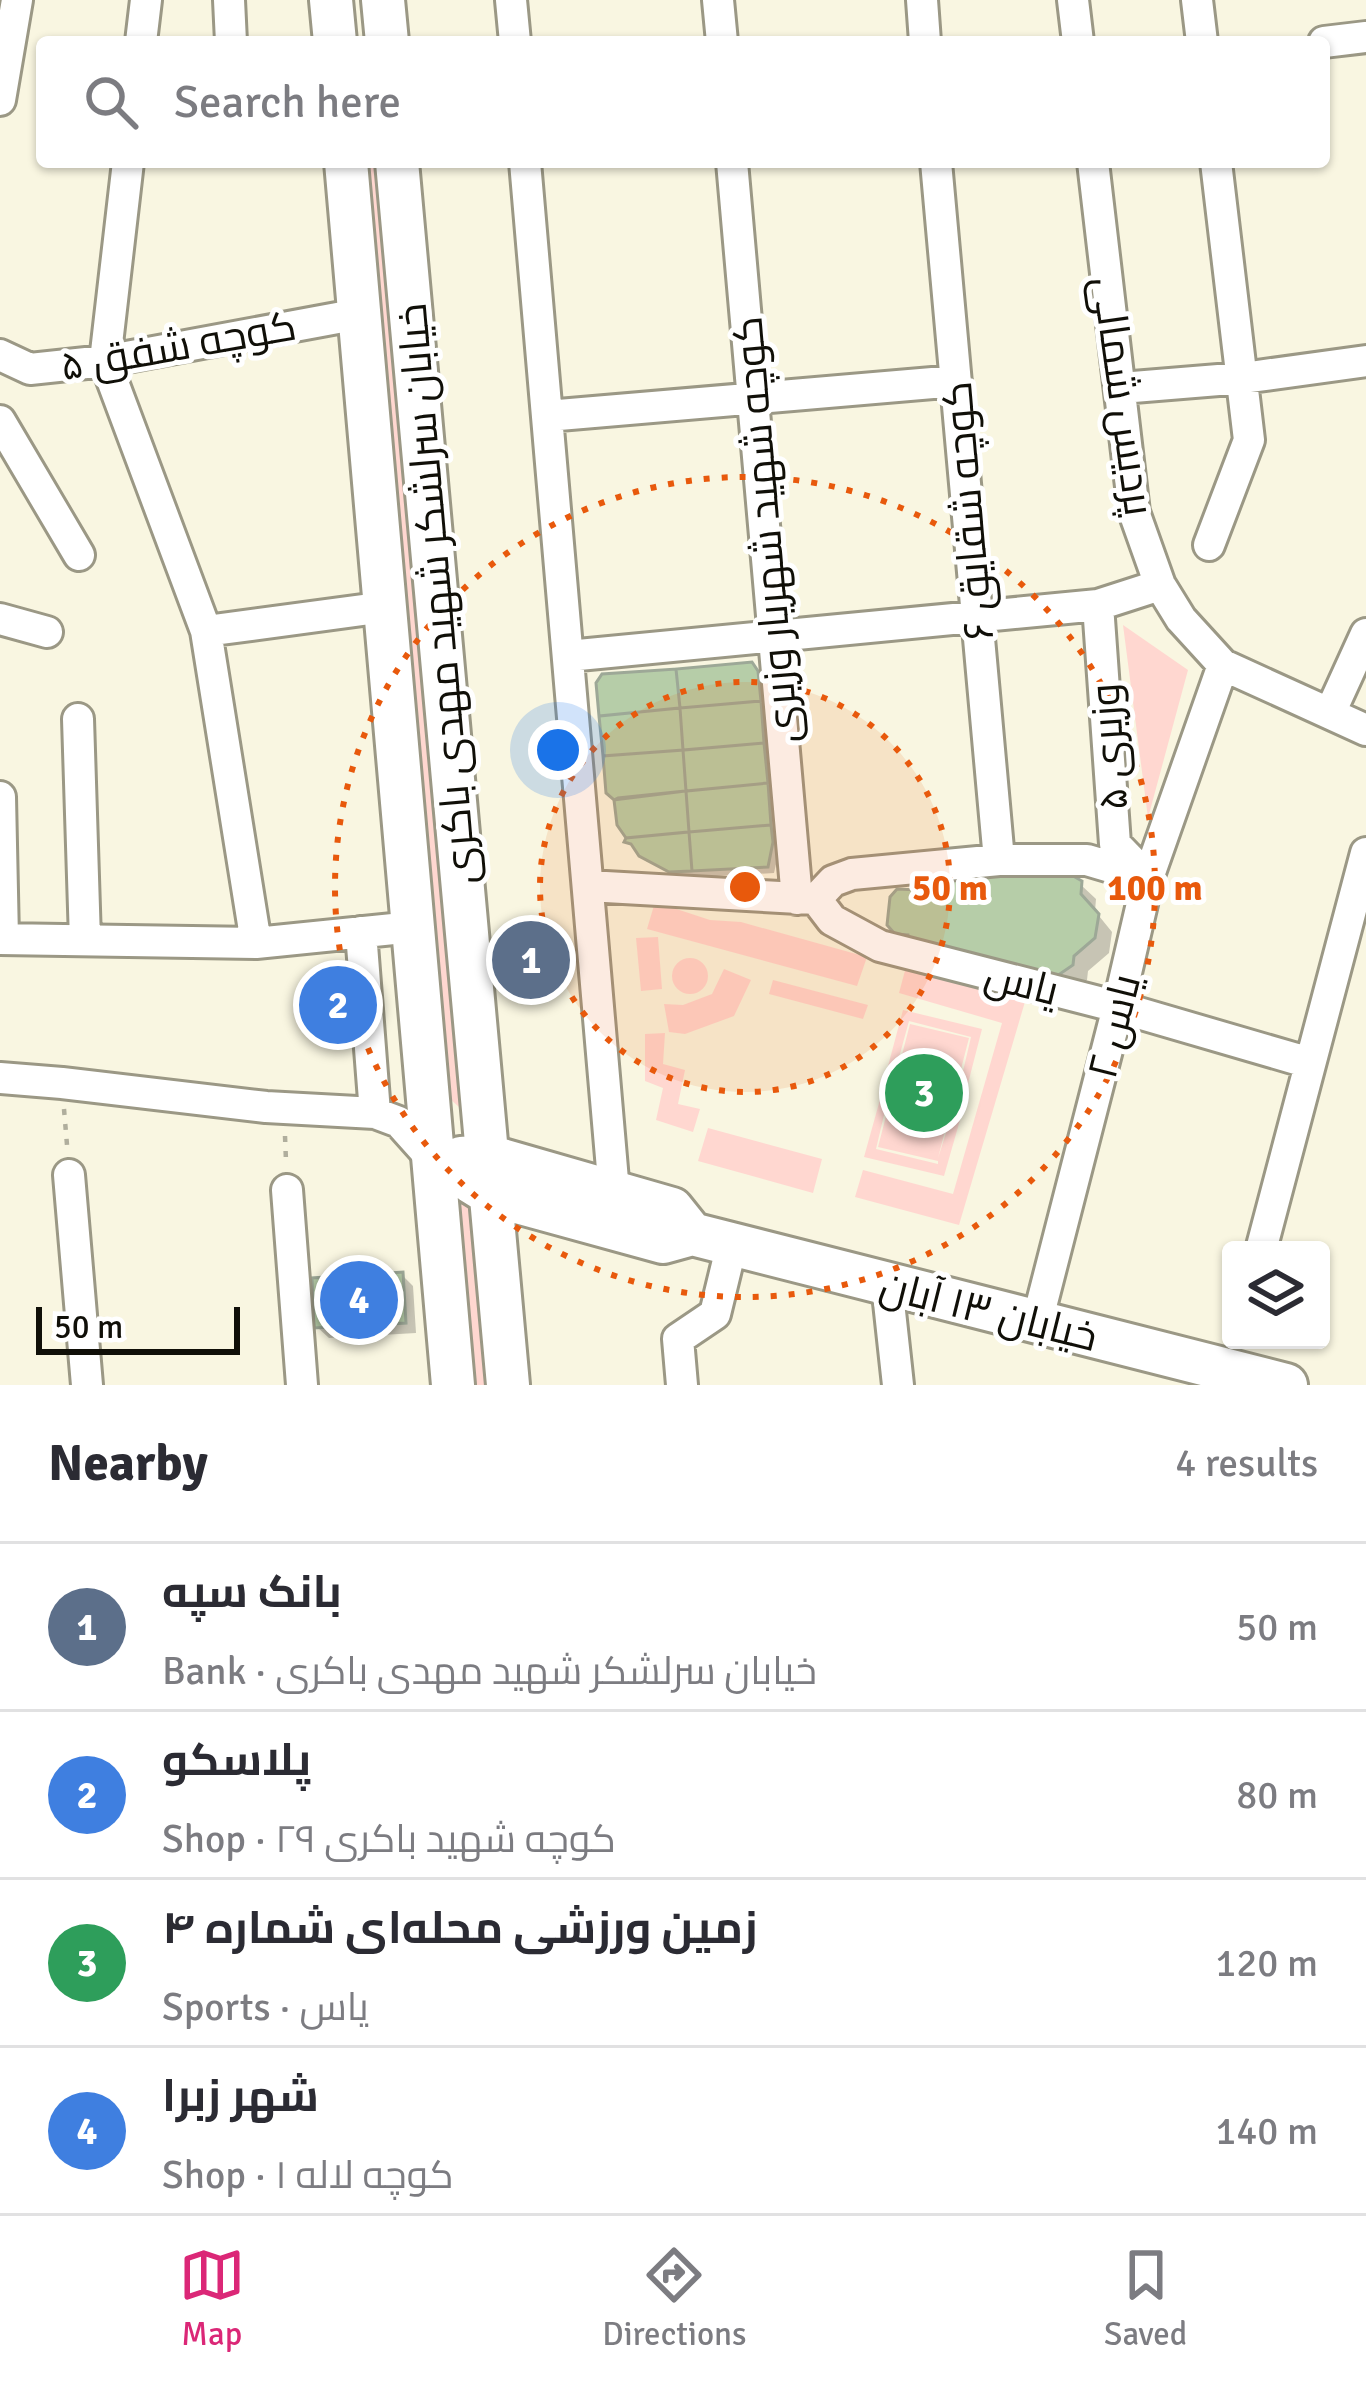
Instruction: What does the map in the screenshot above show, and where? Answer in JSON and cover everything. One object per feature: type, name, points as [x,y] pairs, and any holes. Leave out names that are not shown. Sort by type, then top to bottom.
[{"type":"main road","points":[[331,0],[334,36]]},
{"type":"main road","points":[[383,0],[386,36]]},
{"type":"main road","name":"خیابان سرلشکر شهید مهدی باکری","points":[[347,168],[453,1385]]},
{"type":"main road","name":"خیابان سرلشکر شهید مهدی باکری","points":[[399,168],[508,1385]]},
{"type":"main road","points":[[433,1160],[490,1175]]},
{"type":"main road","name":"خیابان ۱۳ آبان","points":[[490,1175],[614,1192],[672,1208],[712,1239]]},
{"type":"main road","name":"خیابان ۱۳ آبان","points":[[490,1175],[663,1242],[712,1239],[1037,1322],[1170,1370],[1286,1385]]},
{"type":"street","points":[[1,94],[17,0]]},
{"type":"street","points":[[142,36],[146,0]]},
{"type":"street","points":[[229,0],[231,36]]},
{"type":"street","points":[[512,0],[515,36]]},
{"type":"street","points":[[718,0],[721,36]]},
{"type":"street","points":[[922,0],[925,36]]},
{"type":"street","points":[[1073,0],[1077,36]]},
{"type":"street","points":[[1197,0],[1201,36]]},
{"type":"street","points":[[1330,41],[1366,37]]},
{"type":"street","points":[[127,168],[106,361],[206,632],[256,943]]},
{"type":"street","points":[[526,168],[614,1192]]},
{"type":"street","name":"کوچه شهید شهریار وزیری","points":[[734,168],[774,638],[806,899]]},
{"type":"street","name":"کوچه شقایق ۶","points":[[937,168],[999,860]]},
{"type":"street","name":"پردیس شمالی","points":[[1094,168],[1134,512],[1160,585],[1181,619],[1223,665],[1366,730]]},
{"type":"street","points":[[1209,545],[1249,440],[1217,168]]},
{"type":"street","name":"کوچه شفق ۵","points":[[0,355],[30,369],[106,361],[359,314]]},
{"type":"street","points":[[1121,388],[1366,361]]},
{"type":"street","points":[[547,416],[956,381]]},
{"type":"street","points":[[0,422],[79,555]]},
{"type":"street","points":[[568,656],[1098,605],[1160,585]]},
{"type":"street","name":"وزیری ۵","points":[[1098,605],[1115,844],[1148,878]]},
{"type":"street","points":[[206,632],[385,608]]},
{"type":"street","points":[[0,619],[47,632]]},
{"type":"street","points":[[1330,713],[1366,634]]},
{"type":"street","name":"یاس ۲","points":[[1037,1322],[1148,878],[1223,665]]},
{"type":"street","points":[[77,719],[86,940]]},
{"type":"street","points":[[0,796],[2,939],[256,943],[413,927]]},
{"type":"street","points":[[1263,1241],[1366,853]]},
{"type":"street","name":"وزیری ۵","points":[[806,899],[852,874],[999,860],[1087,860],[1148,878]]},
{"type":"street","points":[[588,886],[806,899]]},
{"type":"street","name":"یاس","points":[[806,899],[832,920],[880,946],[1118,1007],[1310,1063]]},
{"type":"street","points":[[361,932],[375,1113]]},
{"type":"street","points":[[0,1078],[375,1113],[400,1122],[433,1160]]},
{"type":"street","points":[[69,1175],[87,1385]]},
{"type":"street","points":[[287,1190],[302,1385]]},
{"type":"street","points":[[682,1385],[678,1339],[715,1314],[712,1239]]},
{"type":"street","points":[[887,1284],[898,1385]]},
{"type":"path","points":[[62,1083],[69,1175]]},
{"type":"path","points":[[284,1108],[287,1190]]},
{"type":"shaded area","points":[[365,168],[382,168],[466,1101],[459,1107],[449,1098]]},
{"type":"shaded area","points":[[1123,625],[1188,670],[1148,818]]},
{"type":"shaded area","points":[[655,902],[710,920],[741,922],[867,957],[857,986],[647,929]]},
{"type":"shaded area","points":[[658,937],[662,989],[641,991],[636,938]]},
{"type":"shaded area","points":[[690,958],[703,963],[708,976],[703,989],[690,994],[677,989],[672,976],[677,963]]},
{"type":"shaded area","points":[[907,963],[1027,995],[959,1225],[855,1197],[863,1170],[953,1194],[1002,1023],[899,993]]},
{"type":"shaded area","points":[[724,969],[751,980],[734,1016],[685,1034],[669,1032],[664,1004],[683,1005],[712,994]]},
{"type":"shaded area","points":[[773,980],[868,1005],[863,1019],[769,994]]},
{"type":"shaded area","points":[[903,1010],[982,1029],[964,1099],[957,1097],[971,1037],[909,1021],[892,1083],[884,1081]]},
{"type":"shaded area","points":[[910,1024],[969,1038],[938,1158],[953,1111],[962,1113],[944,1176],[864,1157],[881,1096],[888,1098],[876,1149],[938,1164],[878,1147]]},
{"type":"shaded area","points":[[665,1033],[663,1064],[685,1070],[678,1104],[700,1109],[693,1132],[656,1120],[663,1088],[645,1081],[645,1034]]},
{"type":"shaded area","points":[[708,1128],[822,1159],[813,1193],[698,1161]]},
{"type":"shaded area","points":[[460,1195],[474,1204],[491,1385],[476,1385],[454,1206]]},
{"type":"building","points":[[752,662],[758,671],[761,701],[680,708],[676,669]]},
{"type":"building","points":[[676,669],[680,708],[599,716],[596,683],[602,674]]},
{"type":"building","points":[[761,701],[764,743],[683,750],[680,708]]},
{"type":"building","points":[[680,708],[683,750],[603,756],[599,716]]},
{"type":"building","points":[[764,743],[768,783],[686,791],[683,750]]},
{"type":"building","points":[[683,750],[686,791],[614,800],[606,793],[603,756]]},
{"type":"building","points":[[768,783],[771,825],[689,832],[686,791]]},
{"type":"building","points":[[686,791],[689,832],[626,838],[617,825],[614,800],[618,798]]},
{"type":"building","points":[[771,825],[768,867],[692,871],[689,832]]},
{"type":"building","points":[[689,832],[692,871],[669,872],[624,842],[626,838]]},
{"type":"building","points":[[1057,867],[1082,881],[1081,894],[1099,914],[1095,938],[1074,956],[1073,965],[1054,978],[909,942],[908,935],[895,934],[887,925],[890,897],[897,889],[918,890],[919,881]]},
{"type":"building","points":[[560,933],[562,979],[502,982],[500,941]]},
{"type":"building","points":[[359,983],[360,1022],[319,1026],[314,987]]},
{"type":"building","points":[[403,1272],[406,1323],[314,1328],[312,1278]]},
{"type":"place","name":"بانک سپه","points":[[531,960]]},
{"type":"place","name":"پلاسکو","points":[[338,1005]]},
{"type":"place","name":"زمین ورزشی محله‌ای شماره ۴","points":[[924,1093]]},
{"type":"place","name":"شهر زبرا","points":[[359,1300]]}]
